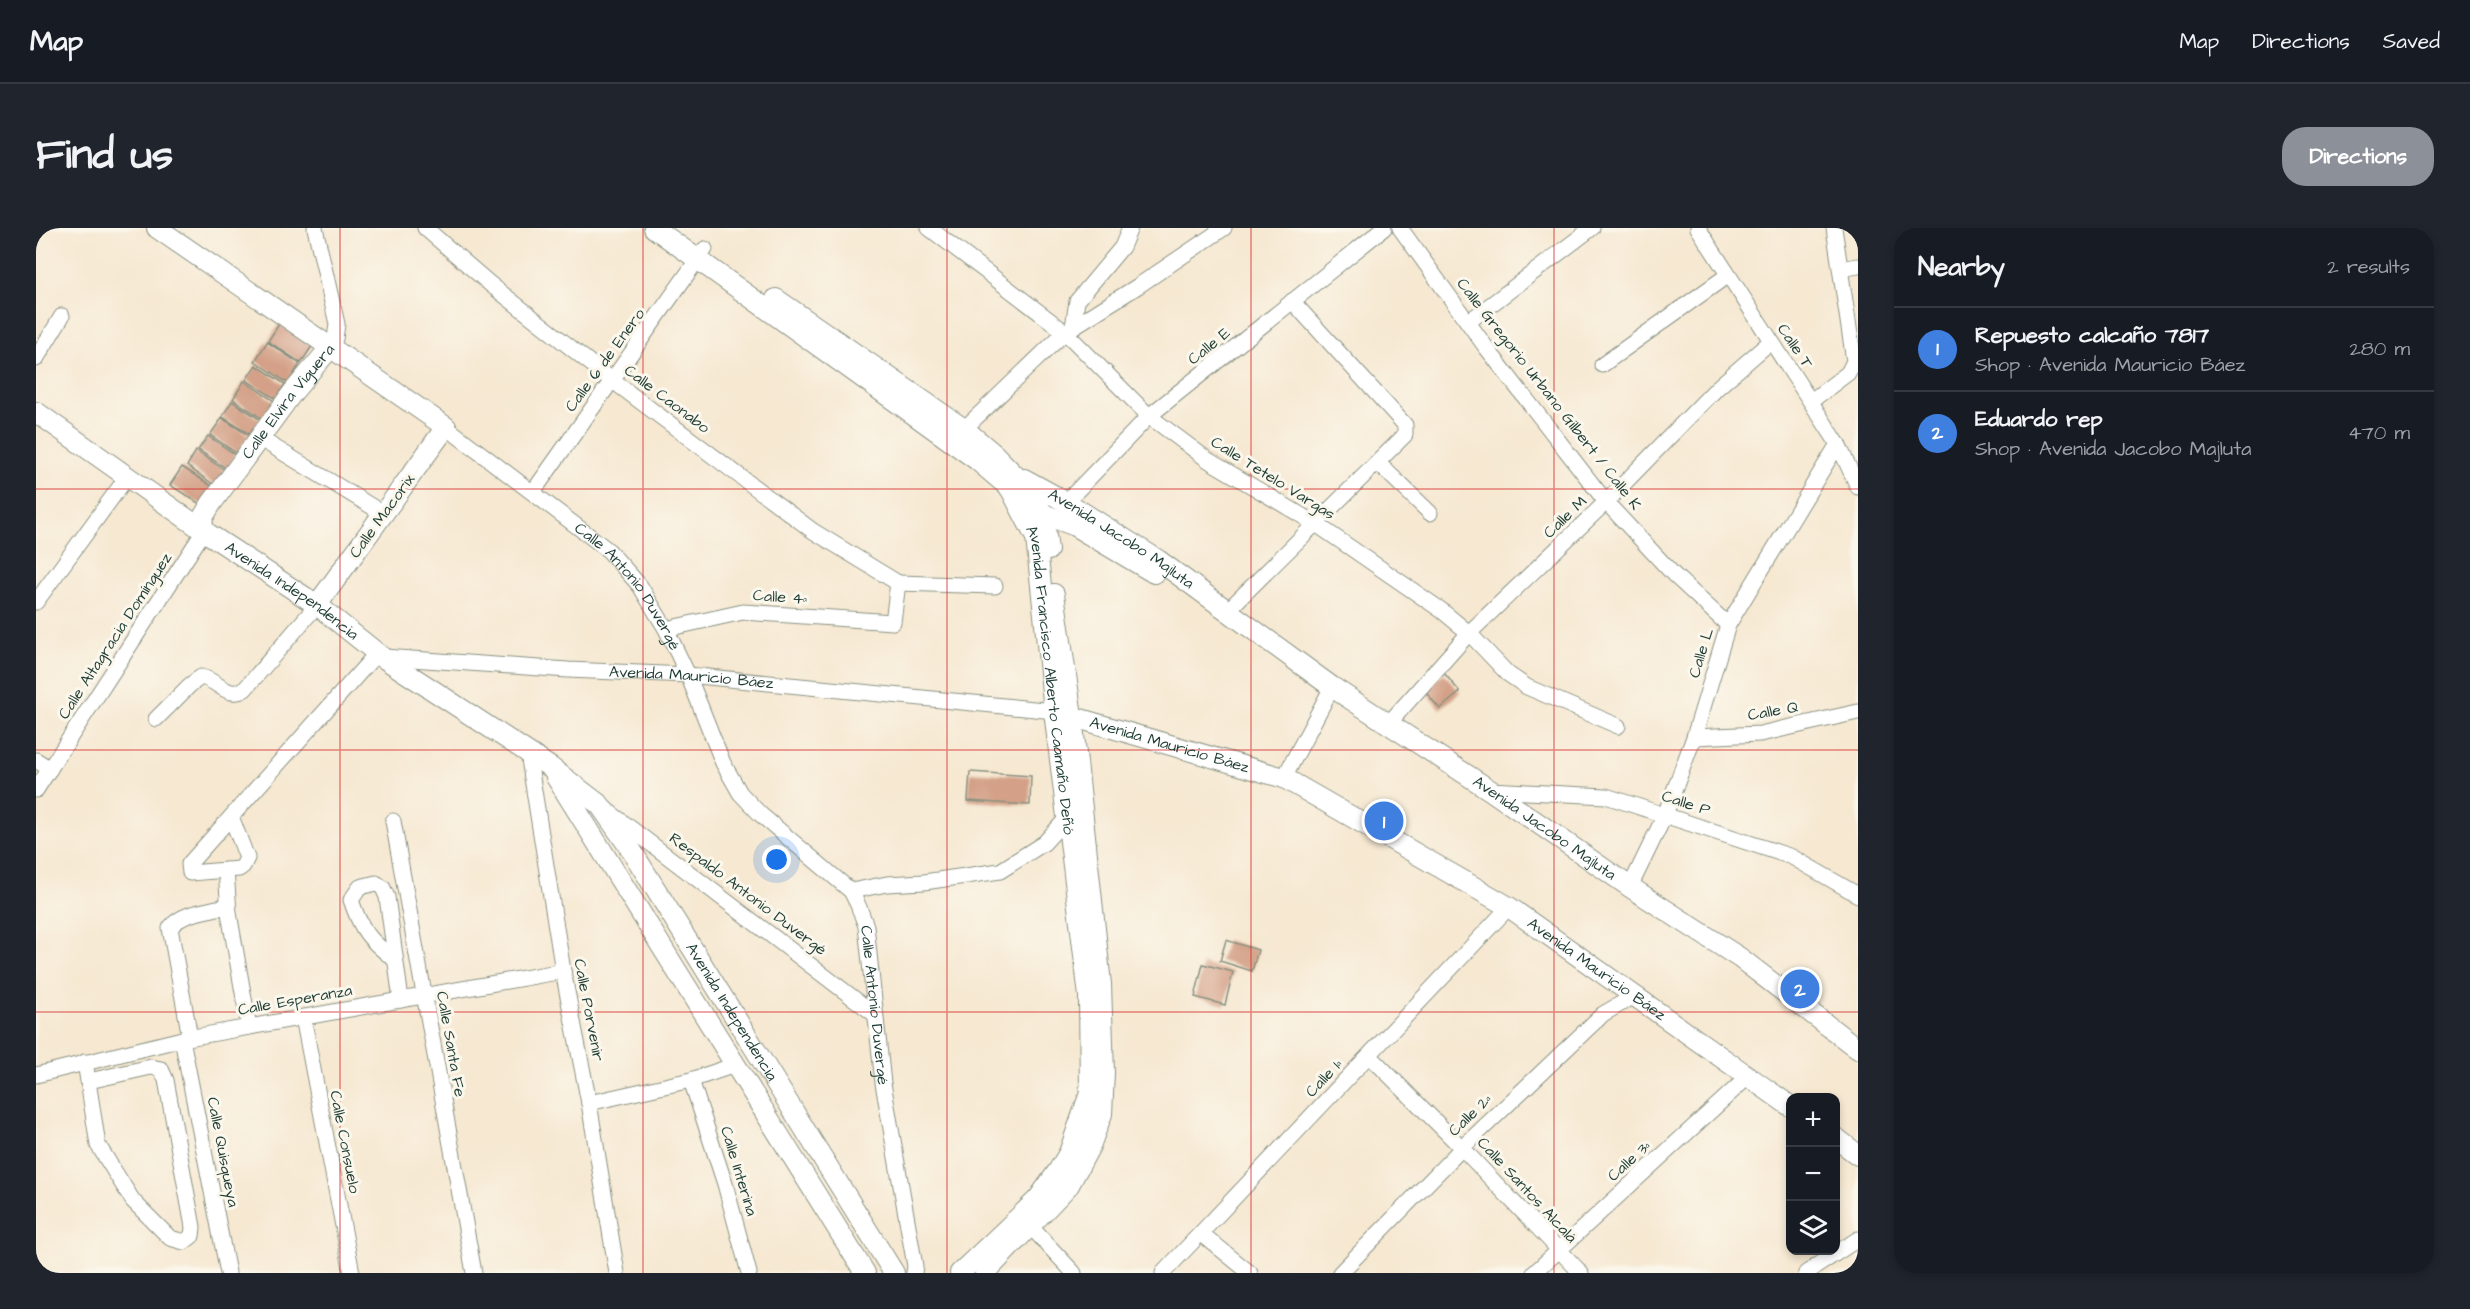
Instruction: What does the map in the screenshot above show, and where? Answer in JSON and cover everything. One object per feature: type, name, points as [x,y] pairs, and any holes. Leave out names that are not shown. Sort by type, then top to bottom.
[{"type":"main road","name":"Calle Antonio Duvergé","points":[[157,228],[446,427]]},
{"type":"main road","name":"Avenida Francisco Alberto Caamaño Deñó","points":[[654,228],[702,254],[964,429],[995,455],[1031,492],[1042,514],[1063,713],[1067,818],[1089,996],[1090,1093],[1069,1153],[1038,1199],[960,1273]]},
{"type":"main road","name":"Avenida Francisco Alberto Caamaño Deñó","points":[[676,228],[702,254],[977,460],[1010,488],[1036,538],[1101,984],[1104,1073],[1102,1114],[1090,1146],[1069,1185],[1030,1227],[995,1270]]},
{"type":"main road","name":"Calle Elvira Viguera","points":[[204,531],[203,517],[312,368],[330,348]]},
{"type":"main road","name":"Avenida Independencia","points":[[36,412],[204,531],[317,605],[380,655],[550,767],[600,805],[630,848],[894,1273]]},
{"type":"main road","name":"Calle Macorix","points":[[317,605],[446,427]]},
{"type":"main road","name":"Avenida Jacobo Majluta","points":[[1012,472],[1066,502],[1158,561],[1332,687],[1740,958],[1858,1049]]},
{"type":"main road","name":"Avenida Jacobo Majluta","points":[[1042,514],[1073,525],[1156,574],[1228,610]]},
{"type":"main road","name":"Avenida Mauricio Báez","points":[[1063,713],[1284,778],[1509,908],[1786,1102]]},
{"type":"main road","name":"Avenida Independencia","points":[[550,767],[865,1273]]},
{"type":"main road","points":[[1840,1141],[1858,1155]]},
{"type":"street","name":"Calle Elvira Viguera","points":[[315,228],[337,324],[335,339],[330,348]]},
{"type":"street","name":"Calle Caonabo","points":[[424,228],[490,285],[613,381],[813,531],[898,583]]},
{"type":"street","name":"Calle Tetelo Vargas","points":[[929,228],[1069,329],[1149,416],[1208,460],[1316,524],[1441,610],[1469,633],[1508,674],[1527,687],[1618,726]]},
{"type":"street","points":[[1069,329],[1077,301],[1122,246],[1130,228]]},
{"type":"street","points":[[964,429],[1069,329],[1224,228]]},
{"type":"street","name":"Calle E","points":[[1066,502],[1149,416],[1384,228]]},
{"type":"street","name":"Calle Gregorio Urbano Gilbert / Calle K","points":[[1400,228],[1468,322],[1606,502],[1674,575],[1728,626]]},
{"type":"street","points":[[1468,322],[1592,228]]},
{"type":"street","name":"Calle T","points":[[1698,228],[1838,444],[1858,487]]},
{"type":"street","points":[[1811,401],[1848,374],[1854,361],[1834,228]]},
{"type":"street","name":"Calle 6 de Enero","points":[[533,492],[702,254]]},
{"type":"street","points":[[1841,269],[1858,266]]},
{"type":"street","points":[[1602,365],[1728,275]]},
{"type":"street","points":[[1228,610],[1405,435],[1405,426],[1292,301]]},
{"type":"street","points":[[36,359],[62,316]]},
{"type":"street","name":"Calle M","points":[[1389,723],[1469,633],[1606,502],[1719,387],[1770,342]]},
{"type":"street","name":"Calle Antonio Duvergé","points":[[446,427],[609,551],[640,586],[666,629],[688,675],[723,763],[740,793],[760,814],[851,891],[866,926],[873,1013],[896,1168],[915,1266],[914,1273]]},
{"type":"street","points":[[260,438],[384,514]]},
{"type":"street","name":"Calle L","points":[[1630,887],[1665,815],[1694,737],[1728,626],[1838,444]]},
{"type":"street","points":[[1378,463],[1430,513]]},
{"type":"street","points":[[36,602],[127,477]]},
{"type":"street","name":"Calle Altagracia Domínguez","points":[[36,790],[204,531]]},
{"type":"street","points":[[898,583],[995,586]]},
{"type":"street","name":"Calle 4ª","points":[[666,629],[743,612],[894,622],[898,583]]},
{"type":"street","points":[[156,719],[189,685],[201,677],[230,693],[235,694],[245,689],[317,605]]},
{"type":"street","points":[[232,819],[247,858],[243,866],[239,869],[192,874],[188,869],[189,864],[380,655]]},
{"type":"street","name":"Avenida Mauricio Báez","points":[[380,655],[568,670],[688,675],[1063,713]]},
{"type":"street","points":[[1284,778],[1332,687]]},
{"type":"street","name":"Calle Q","points":[[1694,737],[1760,734],[1858,712]]},
{"type":"street","name":"Calle Porvenir","points":[[528,753],[563,971],[589,1103],[616,1273]]},
{"type":"street","points":[[36,760],[50,769]]},
{"type":"street","name":"Calle P","points":[[1490,790],[1606,796],[1792,857],[1858,895]]},
{"type":"street","name":"Respaldo Antonio Duvergé","points":[[600,805],[873,1013]]},
{"type":"street","points":[[851,891],[887,884],[924,882],[1000,871],[1044,843],[1067,818]]},
{"type":"street","name":"Calle Santa Fe","points":[[393,821],[474,1273]]},
{"type":"street","points":[[225,870],[229,914],[249,1027]]},
{"type":"street","points":[[394,959],[372,943],[359,924],[351,900],[360,887],[376,883],[383,888],[387,897],[401,1000]]},
{"type":"street","name":"Calle Quisqueya","points":[[228,1273],[186,1038],[170,928],[174,922],[185,917],[222,907],[226,908],[229,914]]},
{"type":"street","name":"Calle 1ª","points":[[1163,1273],[1509,908]]},
{"type":"street","name":"Calle Esperanza","points":[[36,1075],[186,1038],[563,971]]},
{"type":"street","name":"Calle 2ª","points":[[1340,1273],[1462,1148],[1603,1014],[1636,995]]},
{"type":"street","name":"Calle Consuelo","points":[[303,1017],[352,1273]]},
{"type":"street","name":"Calle Santos Alcalá","points":[[1370,1056],[1462,1148],[1581,1273]]},
{"type":"street","points":[[85,1062],[98,1145],[133,1201],[170,1238],[184,1242],[192,1236],[193,1227],[166,1080],[160,1069],[151,1067],[89,1081]]},
{"type":"street","points":[[589,1103],[691,1080],[735,1065]]},
{"type":"street","name":"Calle 3ª","points":[[1534,1273],[1749,1076]]},
{"type":"street","name":"Calle Interina","points":[[691,1080],[725,1184],[749,1273]]},
{"type":"street","points":[[1030,1227],[1074,1273]]},
{"type":"street","points":[[1202,1233],[1250,1273]]},
{"type":"street","points":[[1806,1273],[1858,1239]]},
{"type":"building","points":[[279,324],[312,346],[301,363],[268,341]]},
{"type":"building","points":[[267,342],[300,364],[288,383],[255,361]]},
{"type":"building","points":[[256,365],[285,384],[276,399],[246,380]]},
{"type":"building","points":[[244,381],[274,401],[263,419],[233,399]]},
{"type":"building","points":[[232,401],[261,420],[251,435],[222,417]]},
{"type":"building","points":[[222,418],[249,436],[238,454],[210,435]]},
{"type":"building","points":[[208,436],[236,455],[227,469],[198,450]]},
{"type":"building","points":[[196,451],[226,471],[216,486],[187,466]]},
{"type":"building","points":[[182,467],[215,488],[203,506],[170,485]]},
{"type":"building","points":[[1444,673],[1460,692],[1440,709],[1424,690]]},
{"type":"building","points":[[970,772],[1031,776],[1030,805],[968,801]]},
{"type":"building","points":[[1226,940],[1258,950],[1252,971],[1220,961]]},
{"type":"building","points":[[1203,964],[1233,972],[1225,1005],[1195,997]]},
{"type":"place","name":"Repuesto calcaño 7817","points":[[1384,821]]},
{"type":"place","name":"Eduardo rep","points":[[1800,989]]}]
